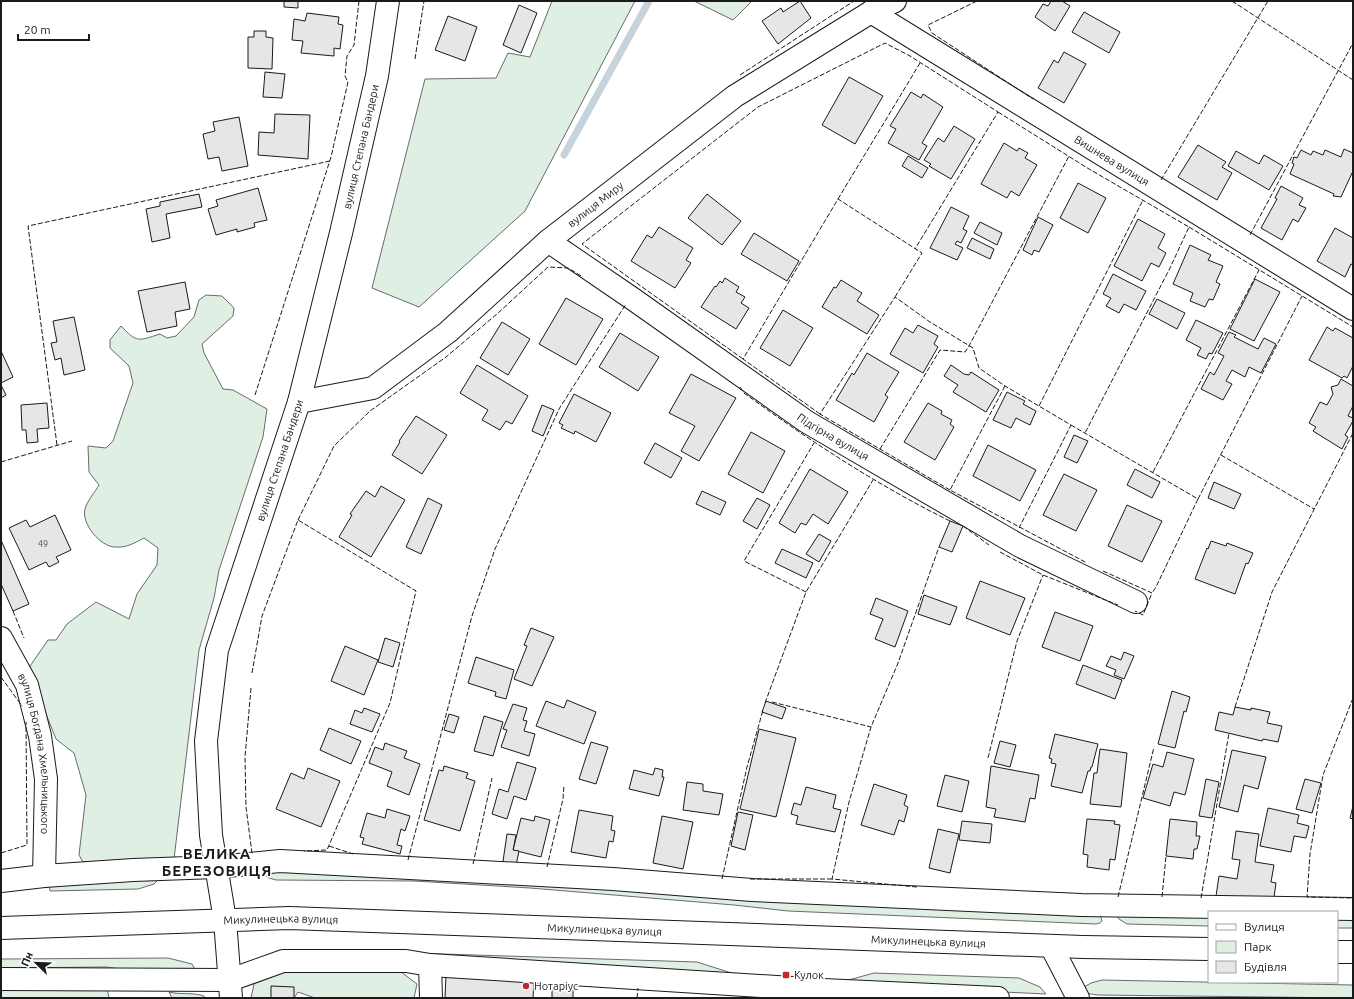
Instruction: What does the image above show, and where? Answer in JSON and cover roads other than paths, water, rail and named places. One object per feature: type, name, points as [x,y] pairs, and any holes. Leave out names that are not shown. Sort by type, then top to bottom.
[{"type":"main road","name":"вулиця Степана Бандери","points":[[230,989],[225,920],[211,836],[206,741],[217,650],[299,402],[341,234],[373,91],[388,1]]},
{"type":"main road","name":"вулиця Миру","points":[[299,402],[373,388],[448,332],[548,242],[735,96],[871,12],[895,1]]},
{"type":"main road","name":"Вишнева вулиця","points":[[871,12],[1353,309]]},
{"type":"main road","name":"Підгірна вулиця","points":[[548,242],[633,299],[807,422],[1020,546],[1136,602]]},
{"type":"main road","name":"вулиця Богдана Хмельницького","points":[[1,638],[27,685],[40,736],[46,779],[44,876]]},
{"type":"main road","points":[[1,881],[44,876],[133,870],[216,867],[286,861],[613,879],[760,891],[1081,905],[1353,909]]},
{"type":"main road","name":"Микулинецька вулиця","points":[[1,928],[289,918],[1051,946],[1208,949]]},
{"type":"main road","points":[[1051,946],[1078,998]]},
{"type":"main road","points":[[1338,952],[1353,952]]},
{"type":"main road","points":[[1,979],[162,989],[230,989],[283,962],[406,961],[430,965],[823,990],[998,998]]},
{"type":"main road","points":[[430,965],[431,998]]},
{"type":"waterway","points":[[564,155],[649,1]]},
{"type":"place","name":"Кулок","points":[[786,975]]},
{"type":"place","name":"Нотаріус","points":[[526,986]]},
{"type":"district","name":"ВЕЛИКА БЕРЕЗОВИЦЯ","points":[[217,862]]}]
